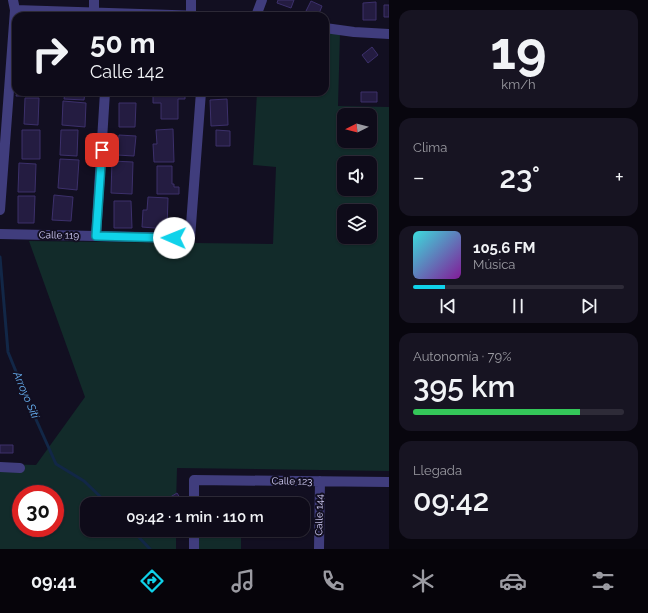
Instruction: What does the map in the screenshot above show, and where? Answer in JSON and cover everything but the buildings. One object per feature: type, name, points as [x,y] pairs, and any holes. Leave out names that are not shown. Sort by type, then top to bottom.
[{"type":"street","points":[[94,0],[94,12]]},
{"type":"street","points":[[192,0],[192,12]]},
{"type":"street","points":[[258,12],[262,0]]},
{"type":"street","points":[[14,5],[84,12]]},
{"type":"street","points":[[329,29],[389,34]]},
{"type":"street","points":[[0,210],[12,34]]},
{"type":"street","points":[[96,236],[105,96]]},
{"type":"street","name":"Calle 119","points":[[0,234],[190,238],[201,96]]},
{"type":"street","points":[[0,467],[20,468]]},
{"type":"street","name":"Calle 123","points":[[194,497],[194,480],[389,482]]},
{"type":"street","name":"Calle 144","points":[[319,549],[320,481]]},
{"type":"street","points":[[194,537],[194,549]]},
{"type":"green space","points":[[329,32],[340,32],[338,106],[389,107],[389,471],[177,468],[176,497],[80,497],[80,537],[176,537],[176,549],[0,549],[0,464],[36,465],[85,397],[29,241],[273,244],[276,167],[253,165],[257,96],[329,96]]},
{"type":"green space","points":[[198,537],[241,537],[241,549],[199,549]]},
{"type":"waterway","name":"Arroyo Sití","points":[[0,257],[8,352],[30,406],[56,464],[84,481],[101,497]]},
{"type":"waterway","name":"Arroyo Sití","points":[[139,537],[150,549]]},
{"type":"route","points":[[102,150],[96,236],[174,238]]}]
